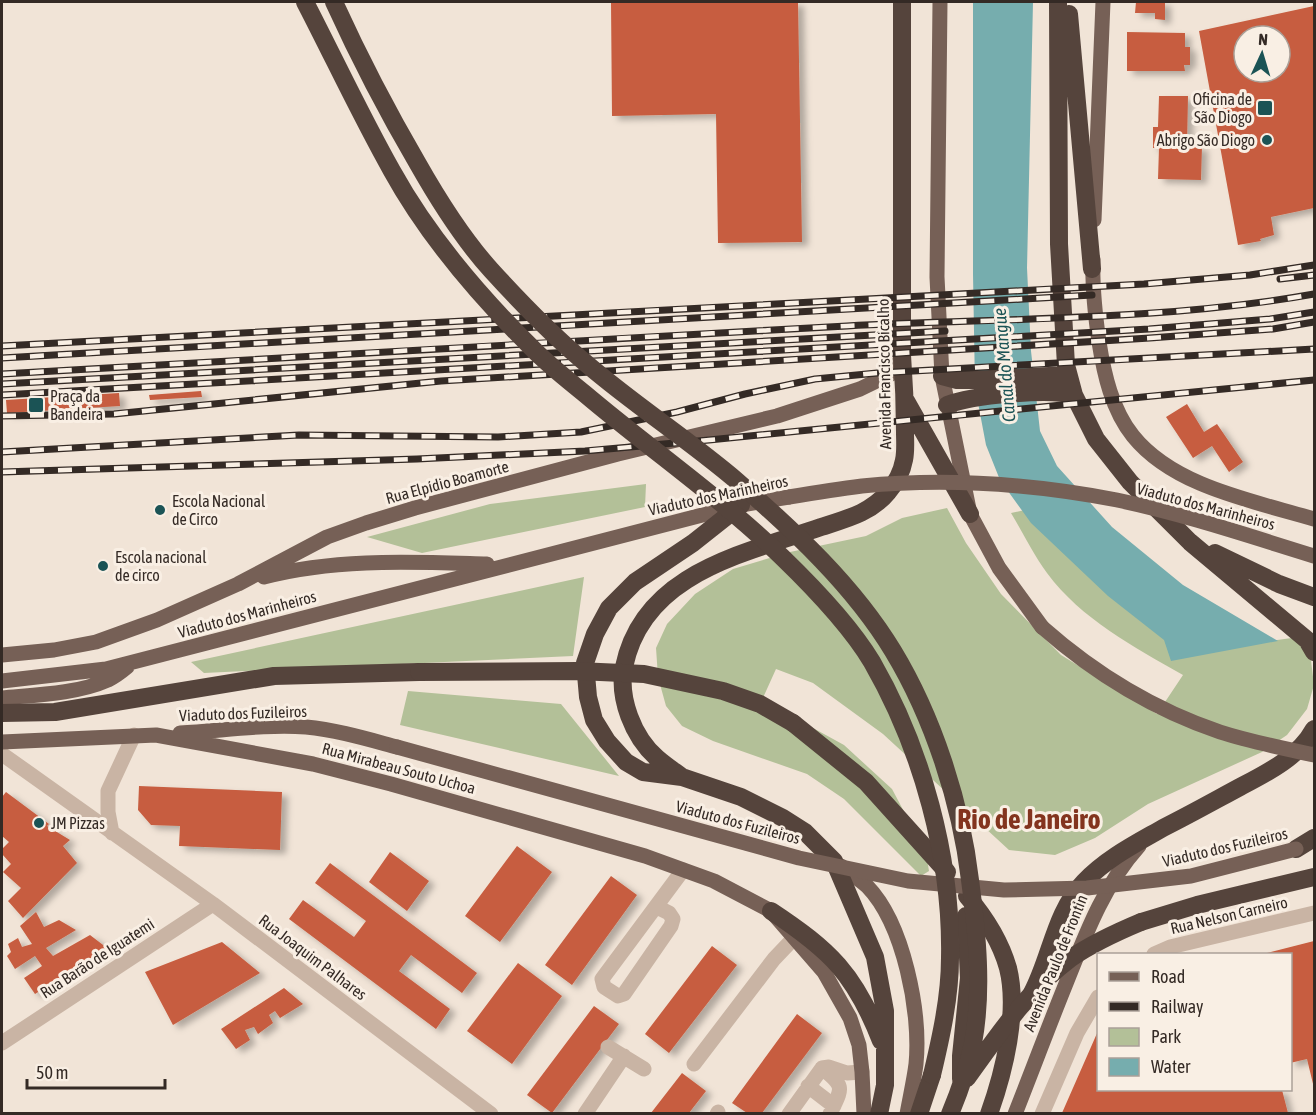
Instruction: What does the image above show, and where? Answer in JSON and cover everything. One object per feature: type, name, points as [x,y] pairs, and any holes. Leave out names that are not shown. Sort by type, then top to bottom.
[{"type":"highway","points":[[305,2],[393,173],[436,239],[477,290],[536,353],[715,498],[782,557],[830,607],[870,660],[893,703],[914,757],[932,814],[943,859],[949,913],[950,973],[941,1033],[932,1075],[920,1113]]},
{"type":"highway","points":[[334,2],[364,65],[445,210],[488,267],[531,312],[588,364],[735,480],[803,541],[852,594],[892,649],[915,692],[938,750],[957,812],[968,864],[974,909],[977,972],[973,1041],[961,1087],[950,1113]]},
{"type":"highway","name":"Avenida Francisco Bicalho","points":[[682,777],[649,749],[634,728],[624,701],[622,676],[628,648],[640,624],[659,601],[683,582],[713,564],[848,518],[875,505],[890,491],[905,458],[902,355],[902,2]]},
{"type":"highway","points":[[1058,2],[1059,244],[1068,375],[1074,395],[1088,425],[1130,482],[1190,542],[1307,640],[1314,652]]},
{"type":"highway","points":[[1067,2],[1092,269]]},
{"type":"highway","points":[[947,405],[959,400],[974,389],[1048,383],[1068,375]]},
{"type":"highway","points":[[942,376],[957,380],[974,389]]},
{"type":"highway","points":[[1048,383],[1074,395]]},
{"type":"highway","points":[[905,399],[970,514]]},
{"type":"highway","points":[[741,505],[693,543],[645,575],[609,608],[595,634],[585,663],[588,697],[594,720],[607,741],[626,762],[643,772],[682,777],[741,797],[805,832],[834,861],[875,957],[885,1011],[885,1085],[879,1113]]},
{"type":"highway","points":[[1190,542],[1279,584],[1314,597]]},
{"type":"highway","points":[[2,713],[55,712],[274,676],[419,672],[578,671],[644,674],[723,691],[760,704],[793,723],[866,782],[963,890],[984,916],[994,933],[1008,969],[1010,1034],[1000,1084],[989,1113]]},
{"type":"highway","points":[[1010,1034],[1038,981],[1060,920],[1082,884],[1112,857],[1291,757],[1310,738],[1314,729]]},
{"type":"highway","points":[[1296,849],[1314,838]]},
{"type":"highway","points":[[961,1087],[1036,988],[1071,958],[1105,938],[1141,922],[1197,905],[1314,877]]},
{"type":"highway","points":[[960,1113],[961,1056],[969,978],[963,890]]},
{"type":"highway","points":[[771,911],[806,935],[845,972],[863,998],[886,1052]]},
{"type":"main road","points":[[940,2],[937,277],[942,376],[970,514],[999,568],[1042,627],[1070,651],[1142,698],[1182,717],[1221,732],[1314,755]]},
{"type":"main road","points":[[1103,2],[1092,269],[1094,306],[1101,354],[1111,395],[1132,436],[1158,460],[1183,476],[1212,488],[1314,519]]},
{"type":"main road","name":"Rua Elpídio Boamorte","points":[[2,655],[54,650],[96,642],[157,620],[237,584],[327,537],[366,523],[607,457],[777,416],[860,388],[895,372],[902,355]]},
{"type":"main road","name":"Viaduto dos Marinheiros","points":[[2,681],[106,669],[741,505],[862,486],[951,483],[1030,488],[1117,500],[1222,527],[1314,556]]},
{"type":"main road","points":[[237,584],[309,568],[391,561],[503,565]]},
{"type":"main road","points":[[2,698],[52,693],[82,687],[107,680],[137,661]]},
{"type":"main road","name":"Viaduto dos Fuzileiros","points":[[156,735],[278,727],[306,727],[336,732],[799,858],[908,882],[1004,890],[1087,888],[1191,876],[1314,844]]},
{"type":"main road","name":"Rua Mirabeau Souto Uchoa","points":[[2,742],[156,735],[313,764],[645,856],[714,881],[771,911]]},
{"type":"main road","name":"Avenida Paulo de Frontin","points":[[1015,1113],[1088,928],[1104,895],[1126,860],[1148,837]]},
{"type":"main road","points":[[834,861],[867,887],[887,915],[909,975],[917,1032],[916,1065],[907,1113]]},
{"type":"main road","points":[[771,911],[824,972],[850,1018],[859,1045],[864,1113]]},
{"type":"street","points":[[112,833],[108,812],[108,791],[134,735]]},
{"type":"street","name":"Rua Joaquim Palhares","points":[[2,754],[213,904],[491,1113]]},
{"type":"street","points":[[657,907],[669,913],[673,919],[671,926],[624,994],[618,996],[604,987],[602,979],[683,870]]},
{"type":"street","name":"Rua Barão de Iguatemi","points":[[2,1043],[213,904]]},
{"type":"street","name":"Rua Nelson Carneiro","points":[[1156,953],[1170,947],[1314,913]]},
{"type":"street","points":[[694,1064],[774,959],[794,938]]},
{"type":"street","points":[[1042,1113],[1077,1033],[1097,1000]]},
{"type":"street","points":[[608,1047],[644,1069]]},
{"type":"street","points":[[585,1113],[624,1056]]},
{"type":"street","points":[[789,1113],[822,1068],[829,1067],[847,1073],[862,1072]]},
{"type":"street","points":[[808,1086],[832,1110],[841,1091],[840,1084],[822,1068]]},
{"type":"green space","points":[[646,484],[645,507],[422,553],[367,537],[490,504]]},
{"type":"green space","points":[[947,508],[966,543],[1001,594],[1061,655],[1157,714],[1183,675],[1109,631],[1076,604],[1047,573],[1011,513],[1034,508],[1187,652],[1299,637],[1310,652],[1314,685],[1307,709],[1287,735],[1262,752],[1148,804],[1095,838],[1055,855],[1009,850],[883,734],[813,683],[776,669],[762,700],[844,745],[892,789],[926,853],[929,871],[921,876],[844,799],[807,774],[713,741],[682,726],[666,706],[658,677],[656,648],[667,624],[695,594],[733,569],[790,552],[866,536],[902,518]]},
{"type":"green space","points":[[584,577],[573,656],[204,673],[191,662]]},
{"type":"green space","points":[[408,691],[561,704],[619,776],[400,725]]},
{"type":"water","name":"Canal do Mangue","points":[[973,2],[1033,2],[1027,268],[1031,351],[1040,431],[1057,466],[1112,527],[1183,585],[1278,641],[1171,661],[1164,640],[1108,596],[1031,523],[1000,480],[986,445],[975,387]]},
{"type":"building","points":[[611,2],[798,2],[802,242],[718,243],[716,114],[612,116]]},
{"type":"building","points":[[1136,2],[1165,2],[1165,20],[1155,19],[1155,13],[1135,13]]},
{"type":"building","name":"Abrigo São Diogo","points":[[1314,6],[1314,208],[1271,217],[1274,235],[1260,239],[1261,241],[1238,245],[1199,31]]},
{"type":"building","points":[[1127,32],[1185,33],[1185,47],[1190,47],[1190,65],[1184,65],[1185,71],[1127,71]]},
{"type":"building","points":[[1159,96],[1188,96],[1187,146],[1202,146],[1201,180],[1158,179],[1159,148],[1153,148],[1153,127],[1158,127]]},
{"type":"building","points":[[201,391],[202,397],[150,400],[149,395]]},
{"type":"building","points":[[119,393],[120,406],[7,413],[6,400]]},
{"type":"building","points":[[1187,404],[1204,432],[1217,424],[1243,462],[1229,472],[1212,446],[1193,458],[1166,417]]},
{"type":"building","points":[[139,786],[282,792],[280,850],[179,846],[180,826],[151,825],[138,810]]},
{"type":"building","points":[[6,792],[49,824],[47,826],[70,840],[63,846],[77,863],[23,918],[8,901],[21,888],[3,872],[11,864],[2,854],[2,849],[9,842],[2,836],[2,797]]},
{"type":"building","points":[[517,846],[552,872],[500,942],[465,916]]},
{"type":"building","points":[[390,852],[429,881],[407,911],[369,882]]},
{"type":"building","points":[[330,863],[477,973],[462,993],[411,955],[399,971],[450,1009],[436,1029],[289,919],[303,900],[354,937],[366,921],[315,883]]},
{"type":"building","points":[[611,876],[637,895],[572,985],[545,965]]},
{"type":"building","points":[[36,912],[44,927],[59,920],[76,930],[46,948],[53,956],[90,935],[107,948],[35,994],[24,978],[42,966],[35,956],[15,969],[7,956],[11,952],[8,944],[18,938],[22,947],[32,944],[20,926]]},
{"type":"building","points":[[1314,941],[1314,1088],[1307,1059],[1292,1063],[1292,953],[1267,953]]},
{"type":"building","points":[[222,942],[260,973],[173,1025],[145,972]]},
{"type":"building","points":[[712,946],[737,965],[669,1053],[645,1034]]},
{"type":"building","points":[[518,963],[562,996],[512,1064],[467,1031]]},
{"type":"building","points":[[284,988],[303,1004],[280,1018],[275,1011],[269,1015],[273,1023],[258,1034],[254,1027],[245,1030],[250,1040],[236,1049],[221,1029]]},
{"type":"building","points":[[594,1006],[619,1024],[552,1113],[527,1095]]},
{"type":"building","points":[[797,1014],[822,1033],[762,1113],[747,1113],[732,1103]]},
{"type":"building","points":[[1097,1033],[1097,1091],[1282,1091],[1288,1113],[1062,1113]]},
{"type":"building","points":[[682,1073],[706,1091],[689,1113],[651,1113]]},
{"type":"railway","points":[[2,346],[1144,284],[1250,275],[1314,265]]},
{"type":"railway","points":[[1280,279],[1314,275]]},
{"type":"railway","points":[[2,374],[847,326],[1140,314],[1257,303],[1314,294]]},
{"type":"railway","points":[[2,358],[1092,295]]},
{"type":"railway","points":[[2,395],[1149,329],[1270,319],[1314,312]]},
{"type":"railway","points":[[2,416],[114,414],[441,381],[1150,338],[1273,329],[1314,322]]},
{"type":"railway","points":[[2,384],[945,331]]},
{"type":"railway","points":[[2,452],[299,435],[498,437],[581,432],[815,379],[877,373],[1314,349]]},
{"type":"railway","points":[[2,472],[417,459],[585,451],[1314,380]]},
{"type":"place","name":"Oficina de São Diogo","points":[[1265,108]]},
{"type":"place","name":"Abrigo São Diogo","points":[[1267,140]]},
{"type":"place","name":"Praça da Bandeira","points":[[36,405]]},
{"type":"place","name":"Escola Nacional de Circo","points":[[160,510]]},
{"type":"place","name":"Escola nacional de circo","points":[[103,566]]},
{"type":"place","name":"JM Pizzas","points":[[39,823]]},
{"type":"district","name":"Rio de Janeiro","points":[[1029,819]]}]
